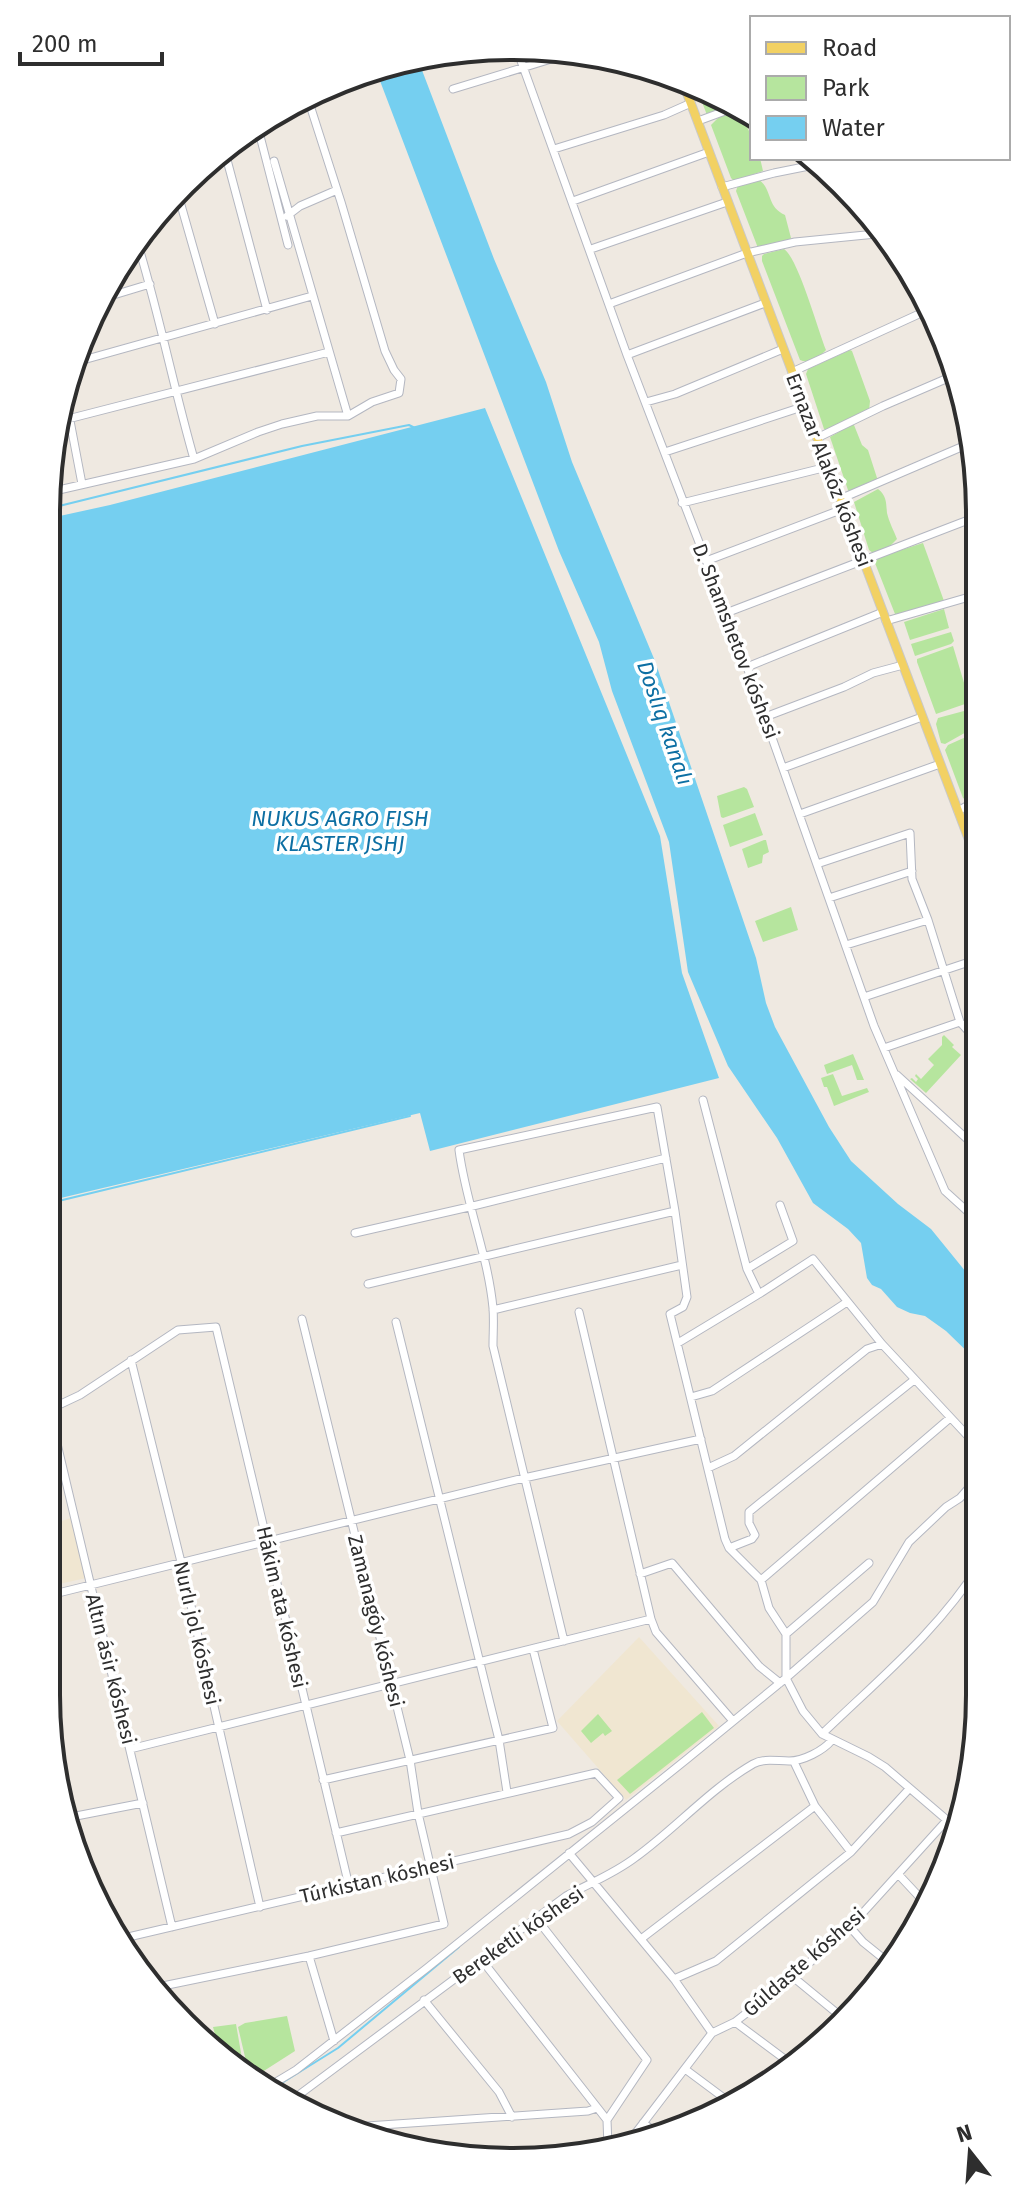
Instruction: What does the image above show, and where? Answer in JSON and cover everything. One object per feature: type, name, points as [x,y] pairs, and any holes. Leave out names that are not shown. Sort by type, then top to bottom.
[{"type":"main road","name":"Ernazar Alakóz kóshesi","points":[[688,95],[966,832]]},
{"type":"street","name":"D. Shamshetov kóshesi","points":[[522,60],[627,355],[747,667],[864,997],[945,1191],[966,1210]]},
{"type":"street","points":[[453,89],[545,61]]},
{"type":"street","points":[[554,149],[664,115],[691,103]]},
{"type":"street","points":[[61,489],[194,459],[282,424],[317,416],[348,416],[372,402],[399,393],[401,379],[385,351],[311,108]]},
{"type":"street","points":[[698,121],[723,112]]},
{"type":"street","points":[[259,137],[288,245]]},
{"type":"street","points":[[573,201],[709,152]]},
{"type":"street","points":[[274,161],[348,416]]},
{"type":"street","points":[[227,162],[267,310]]},
{"type":"street","points":[[722,187],[805,167]]},
{"type":"street","points":[[281,220],[300,206],[337,190]]},
{"type":"street","points":[[591,249],[727,202]]},
{"type":"street","points":[[181,205],[215,324]]},
{"type":"street","points":[[609,304],[747,253],[795,242],[870,235]]},
{"type":"street","points":[[141,254],[194,459]]},
{"type":"street","points":[[117,294],[150,284]]},
{"type":"street","points":[[87,359],[312,296]]},
{"type":"street","points":[[627,355],[765,303]]},
{"type":"street","points":[[792,372],[919,314]]},
{"type":"street","points":[[646,402],[675,394],[783,349]]},
{"type":"street","points":[[70,418],[329,352]]},
{"type":"street","points":[[817,438],[946,379]]},
{"type":"street","points":[[665,452],[805,406]]},
{"type":"street","points":[[69,424],[82,484]]},
{"type":"street","points":[[840,499],[961,447]]},
{"type":"street","points":[[682,503],[827,467]]},
{"type":"street","points":[[706,561],[843,509]]},
{"type":"street","points":[[726,613],[966,521]]},
{"type":"street","points":[[747,667],[884,616],[966,597]]},
{"type":"street","points":[[765,717],[873,673],[903,665]]},
{"type":"street","points":[[783,768],[922,717]]},
{"type":"street","points":[[800,814],[940,764]]},
{"type":"street","points":[[958,811],[966,806]]},
{"type":"street","points":[[817,864],[910,833],[912,879],[960,1022],[966,1029]]},
{"type":"street","points":[[829,898],[912,871]]},
{"type":"street","points":[[846,945],[928,920]]},
{"type":"street","points":[[864,997],[966,964]]},
{"type":"street","points":[[884,1048],[960,1022]]},
{"type":"street","points":[[894,1072],[966,1138]]},
{"type":"street","points":[[703,1100],[747,1269],[759,1294]]},
{"type":"street","points":[[564,1641],[493,1346],[493,1310],[459,1150],[657,1107],[687,1297],[683,1307],[670,1314],[725,1539],[729,1548],[761,1580],[769,1608],[786,1634],[783,1681]]},
{"type":"street","points":[[355,1233],[666,1158]]},
{"type":"street","points":[[747,1269],[793,1241],[780,1205]]},
{"type":"street","points":[[368,1284],[675,1211]]},
{"type":"street","points":[[678,1343],[813,1259],[882,1344],[966,1435]]},
{"type":"street","points":[[493,1310],[682,1265]]},
{"type":"street","points":[[691,1397],[712,1391],[847,1302]]},
{"type":"street","points":[[579,1312],[651,1619],[656,1632],[733,1721]]},
{"type":"street","name":"Zamanagóy kóshesi","points":[[302,1319],[410,1760],[418,1813],[444,1924],[309,1956]]},
{"type":"street","points":[[336,1833],[507,1792],[499,1740],[396,1322]]},
{"type":"street","name":"Hákim ata kóshesi","points":[[131,1360],[178,1330],[216,1327],[349,1886]]},
{"type":"street","points":[[708,1468],[734,1456],[867,1349],[882,1344]]},
{"type":"street","points":[[60,1405],[80,1395],[131,1360]]},
{"type":"street","name":"Nurlı jol kóshesi","points":[[131,1360],[260,1907]]},
{"type":"street","points":[[729,1548],[755,1535],[749,1523],[749,1512],[914,1380]]},
{"type":"street","points":[[761,1580],[950,1418]]},
{"type":"street","points":[[60,1592],[524,1478],[701,1439]]},
{"type":"street","name":"Altın ásir kóshesi","points":[[60,1462],[172,1927]]},
{"type":"street","points":[[277,2082],[334,2041],[783,1681],[873,1602],[909,1542],[966,1491]]},
{"type":"street","points":[[640,1574],[672,1563],[759,1666],[783,1681],[822,1734],[885,1767],[948,1821]]},
{"type":"street","points":[[786,1634],[869,1563]]},
{"type":"street","points":[[822,1734],[935,1625],[966,1586]]},
{"type":"street","points":[[130,1749],[651,1619]]},
{"type":"street","points":[[323,1780],[553,1728],[533,1649]]},
{"type":"street","name":"Bereketli kóshesi","points":[[300,2094],[566,1896],[594,1884],[638,1856],[753,1764],[763,1760],[794,1762],[825,1749],[832,1740]]},
{"type":"street","points":[[794,1762],[815,1806],[851,1852]]},
{"type":"street","name":"Túrkistan kóshesi","points":[[130,1937],[569,1834],[592,1822],[619,1798],[596,1773],[507,1792]]},
{"type":"street","points":[[674,1979],[716,1961],[851,1852],[909,1789]]},
{"type":"street","points":[[76,1816],[143,1803]]},
{"type":"street","points":[[641,1939],[815,1806]]},
{"type":"street","name":"Gúldaste kóshesi","points":[[637,2131],[712,2033],[735,2022],[793,1977],[850,1927],[946,1828]]},
{"type":"street","points":[[569,1834],[579,1845]]},
{"type":"street","points":[[569,1853],[674,1979],[712,2033]]},
{"type":"street","points":[[898,1874],[918,1896]]},
{"type":"street","points":[[536,1918],[647,2060],[607,2120],[608,2138]]},
{"type":"street","points":[[850,1927],[882,1957]]},
{"type":"street","points":[[165,1985],[309,1956],[334,2041]]},
{"type":"street","points":[[481,1959],[607,2120]]},
{"type":"street","points":[[793,1977],[836,2012]]},
{"type":"street","points":[[424,2000],[499,2092],[512,2117]]},
{"type":"street","points":[[735,2022],[783,2058]]},
{"type":"street","points":[[685,2069],[722,2096]]},
{"type":"street","points":[[373,2126],[597,2108]]},
{"type":"street","points":[[643,2123],[649,2127]]},
{"type":"shaded area","points":[[71,1518],[86,1578],[60,1584],[60,1522]]},
{"type":"shaded area","points":[[639,1637],[719,1726],[626,1800],[557,1721]]},
{"type":"green space","points":[[702,102],[720,111],[707,115]]},
{"type":"green space","points":[[728,115],[746,125],[750,133],[750,160],[760,160],[763,171],[734,181],[731,178],[711,125],[719,117]]},
{"type":"green space","points":[[758,179],[775,207],[785,215],[791,238],[789,241],[758,248],[736,191],[738,185]]},
{"type":"green space","points":[[784,249],[801,280],[826,350],[811,360],[800,360],[762,261],[764,254]]},
{"type":"green space","points":[[850,350],[870,401],[869,411],[827,431],[806,374],[808,369]]},
{"type":"green space","points":[[854,425],[862,445],[868,450],[878,481],[849,493],[830,437]]},
{"type":"green space","points":[[878,489],[885,497],[897,539],[887,549],[873,553],[869,550],[854,502]]},
{"type":"green space","points":[[923,543],[944,601],[895,614],[875,563],[879,557]]},
{"type":"green space","points":[[944,609],[949,628],[910,640],[904,622]]},
{"type":"green space","points":[[951,632],[954,641],[951,644],[915,656],[911,644]]},
{"type":"green space","points":[[953,646],[966,689],[965,704],[936,714],[917,659]]},
{"type":"green space","points":[[966,710],[966,732],[945,744],[941,743],[936,724],[938,718]]},
{"type":"green space","points":[[966,737],[966,800],[945,750],[948,745]]},
{"type":"green space","points":[[744,787],[754,807],[721,817],[717,796]]},
{"type":"green space","points":[[755,813],[763,835],[730,847],[723,825]]},
{"type":"green space","points":[[764,840],[769,852],[763,855],[762,863],[748,868],[742,849]]},
{"type":"green space","points":[[791,907],[798,930],[763,942],[755,921]]},
{"type":"green space","points":[[944,1035],[961,1055],[926,1093],[910,1079],[916,1082],[916,1074],[921,1079],[934,1065],[928,1059],[942,1045]]},
{"type":"green space","points":[[853,1054],[864,1080],[857,1080],[852,1065],[827,1074],[824,1065]]},
{"type":"green space","points":[[833,1074],[842,1096],[867,1088],[869,1092],[834,1106],[821,1078]]},
{"type":"green space","points":[[702,1712],[714,1728],[630,1794],[617,1780]]},
{"type":"green space","points":[[598,1714],[612,1731],[605,1736],[603,1733],[591,1743],[581,1731]]},
{"type":"green space","points":[[287,2016],[295,2051],[262,2072],[246,2061],[238,2027]]},
{"type":"green space","points":[[236,2024],[242,2058],[216,2037],[213,2027]]},
{"type":"water","name":"Doslıq kanalı","points":[[422,70],[494,259],[546,382],[572,462],[655,661],[756,958],[775,1027],[851,1161],[931,1229],[966,1272],[966,1350],[925,1316],[897,1307],[881,1289],[872,1285],[867,1278],[861,1243],[848,1229],[813,1203],[777,1138],[728,1066],[688,972],[669,842],[612,691],[599,642],[559,551],[380,80]]},
{"type":"water","name":"NUKUS AGRO FISH KLASTER JSHJ","points":[[485,408],[660,836],[682,973],[719,1078],[430,1151],[420,1113],[60,1198],[60,516]]},
{"type":"waterway","points":[[60,506],[302,446],[409,425],[415,428]]},
{"type":"waterway","points":[[60,1201],[410,1116]]},
{"type":"waterway","points":[[281,2084],[338,2048],[459,1947]]}]
